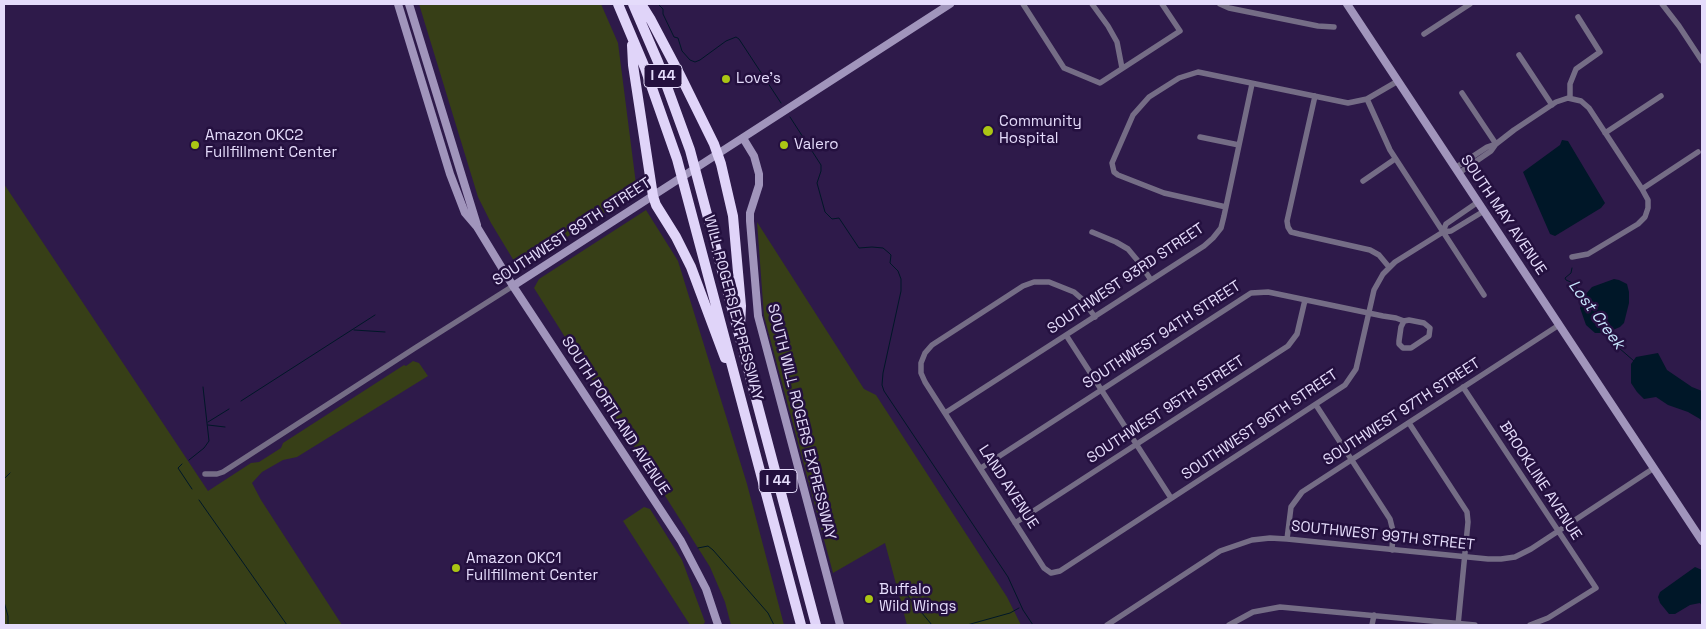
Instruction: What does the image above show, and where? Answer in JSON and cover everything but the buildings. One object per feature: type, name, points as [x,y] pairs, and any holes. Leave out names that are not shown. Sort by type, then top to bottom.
[{"type":"highway","name":"WILL ROGERS EXPRESSWAY","points":[[618,4],[663,117],[677,159],[801,625]]},
{"type":"highway","name":"WILL ROGERS EXPRESSWAY","points":[[633,4],[658,62],[690,150],[816,625]]},
{"type":"highway","points":[[641,4],[680,73],[718,154],[733,216],[741,306],[740,337]]},
{"type":"highway","points":[[631,34],[633,65],[653,196],[656,205],[679,242],[694,274],[711,323],[742,400]]},
{"type":"main road","name":"SOUTH PORTLAND AVENUE","points":[[398,4],[456,192],[465,213],[477,227],[513,286],[684,547],[706,589],[718,625]]},
{"type":"main road","name":"SOUTH PORTLAND AVENUE","points":[[409,4],[477,227]]},
{"type":"main road","name":"SOUTHWEST 89TH STREET","points":[[513,286],[950,4]]},
{"type":"main road","name":"SOUTH MAY AVENUE","points":[[1350,5],[1398,81],[1702,541]]},
{"type":"main road","name":"SOUTH WILL ROGERS EXPRESSWAY","points":[[743,138],[754,156],[759,174],[759,185],[750,213],[758,316],[840,625]]},
{"type":"street","points":[[1023,4],[1064,68],[1100,83],[1180,31],[1162,4]]},
{"type":"street","points":[[1092,4],[1117,42],[1122,68]]},
{"type":"street","points":[[1220,4],[1229,8],[1318,26],[1334,27]]},
{"type":"street","points":[[1424,34],[1470,4]]},
{"type":"street","points":[[1662,4],[1702,61]]},
{"type":"street","points":[[1570,98],[1571,79],[1576,69],[1600,52],[1578,18]]},
{"type":"street","points":[[1519,55],[1552,105]]},
{"type":"street","points":[[1226,207],[1164,193],[1118,176],[1113,170],[1112,163],[1136,111],[1149,98],[1174,81],[1198,72],[1348,103],[1367,99],[1398,81]]},
{"type":"street","name":"SOUTHWEST 93RD STREET","points":[[945,413],[1211,240],[1220,228],[1226,207],[1252,84]]},
{"type":"street","points":[[1462,93],[1496,144]]},
{"type":"street","points":[[1315,96],[1287,222],[1288,227],[1294,233],[1370,250],[1376,253],[1389,267]]},
{"type":"street","points":[[1606,133],[1660,96]]},
{"type":"street","points":[[1457,170],[1491,152],[1496,144],[1514,130],[1561,100],[1570,98],[1585,104],[1642,189],[1647,198],[1648,208],[1646,215],[1640,222],[1588,254],[1572,257]]},
{"type":"street","points":[[1367,99],[1381,133],[1395,159],[1484,294]]},
{"type":"street","points":[[1200,137],[1239,145]]},
{"type":"street","points":[[1642,189],[1698,152]]},
{"type":"street","points":[[1363,181],[1395,159]]},
{"type":"street","name":"SOUTHWEST 96TH STREET","points":[[1443,232],[1446,224],[1478,202]]},
{"type":"street","name":"SOUTHWEST 96TH STREET","points":[[1051,573],[1060,571],[1343,387],[1353,376],[1357,365],[1368,313],[1379,279],[1389,267],[1443,232],[1451,232],[1484,210]]},
{"type":"street","points":[[1092,232],[1116,242],[1128,250],[1138,260],[1151,280]]},
{"type":"street","name":"LAND AVENUE","points":[[1051,573],[1044,568],[923,379],[921,367],[923,356],[935,343],[1026,284],[1041,281],[1049,282],[1069,290],[1079,295],[1094,316]]},
{"type":"street","name":"SOUTHWEST 89TH STREET","points":[[205,474],[223,472],[513,286]]},
{"type":"street","name":"SOUTHWEST 94TH STREET","points":[[981,468],[1251,293],[1268,292],[1404,321],[1426,323],[1430,328],[1429,336],[1411,348],[1403,348],[1399,341],[1404,321]]},
{"type":"street","name":"SOUTHWEST 95TH STREET","points":[[1015,523],[1288,346],[1294,340],[1298,331],[1305,300]]},
{"type":"street","name":"SOUTHWEST 97TH STREET","points":[[1287,539],[1290,512],[1297,497],[1559,325]]},
{"type":"street","points":[[1066,335],[1171,498]]},
{"type":"street","name":"BROOKLINE AVENUE","points":[[1464,387],[1596,588],[1548,618],[1530,625]]},
{"type":"street","points":[[1316,405],[1391,521],[1393,531],[1392,550]]},
{"type":"street","points":[[1409,422],[1467,512],[1468,522],[1458,624]]},
{"type":"street","name":"SOUTHWEST 99TH STREET","points":[[1107,625],[1220,551],[1252,540],[1287,539],[1494,560],[1515,557],[1558,532],[1654,468]]},
{"type":"street","points":[[1234,624],[1253,612],[1280,607],[1475,625]]},
{"type":"street","points":[[1372,625],[1374,615]]},
{"type":"green space","points":[[419,4],[601,4],[618,43],[637,192],[525,264],[514,261],[478,197]]},
{"type":"green space","points":[[4,184],[208,491],[251,463],[259,462],[281,448],[283,443],[404,365],[406,366],[413,361],[419,363],[428,376],[297,457],[283,460],[262,472],[252,483],[342,625],[4,625]]},
{"type":"green space","points":[[646,210],[678,261],[747,484],[784,625],[731,625],[725,602],[710,567],[534,288],[539,279]]},
{"type":"green space","points":[[757,222],[864,389],[876,395],[1007,597],[1021,625],[907,625],[885,543],[833,573],[764,316]]},
{"type":"green space","points":[[644,507],[650,509],[682,560],[705,622],[703,625],[690,625],[623,521]]},
{"type":"water","points":[[1562,140],[1568,141],[1605,203],[1601,208],[1555,236],[1550,234],[1523,172],[1560,145]]},
{"type":"water","points":[[1614,279],[1627,284],[1629,292],[1629,303],[1624,323],[1620,327],[1606,333],[1595,333],[1586,325],[1580,308],[1585,295],[1592,287]]},
{"type":"water","points":[[1658,353],[1667,370],[1692,387],[1702,391],[1702,423],[1700,419],[1688,412],[1668,405],[1656,397],[1644,399],[1631,383],[1631,364],[1636,357]]},
{"type":"water","points":[[1695,567],[1702,570],[1702,606],[1700,603],[1690,605],[1675,614],[1669,614],[1660,603],[1658,597],[1660,592]]},
{"type":"waterway","points":[[658,4],[663,9],[663,14],[674,37],[678,38],[682,51],[690,60],[695,62],[700,60],[726,41],[736,37],[781,103]]},
{"type":"waterway","points":[[790,117],[821,165],[817,183],[825,212],[832,219],[839,218],[859,248],[883,248],[889,253],[891,255],[890,263],[898,271],[901,279],[901,291],[883,373],[882,385],[884,391],[1008,577],[1023,610],[1033,625]]},
{"type":"waterway","name":"Lost Creek","points":[[1572,268],[1571,273],[1565,278],[1575,284],[1579,292],[1585,296]]},
{"type":"waterway","points":[[241,401],[375,315]]},
{"type":"waterway","points":[[354,330],[385,332]]},
{"type":"waterway","name":"Lost Creek","points":[[1608,330],[1619,348],[1634,361]]},
{"type":"waterway","points":[[189,460],[204,448],[209,441],[203,387]]},
{"type":"waterway","points":[[208,422],[229,409]]},
{"type":"waterway","points":[[208,425],[225,427]]},
{"type":"waterway","points":[[182,464],[178,468],[192,489]]},
{"type":"waterway","points":[[4,479],[10,473]]},
{"type":"waterway","points":[[199,500],[287,625]]},
{"type":"waterway","points":[[698,548],[708,546],[713,550],[768,613],[774,625]]},
{"type":"waterway","points":[[896,585],[901,588],[932,625]]},
{"type":"waterway","points":[[4,602],[8,616],[8,625]]},
{"type":"waterway","points":[[967,625],[1010,613],[1019,608]]},
{"type":"place","name":"Love's","points":[[726,79]]},
{"type":"place","name":"Community Hospital","points":[[988,131]]},
{"type":"place","name":"Amazon OKC2 Fullfillment Center","points":[[195,145]]},
{"type":"place","name":"Valero","points":[[784,145]]},
{"type":"place","name":"Amazon OKC1 Fullfillment Center","points":[[456,568]]},
{"type":"place","name":"Buffalo Wild Wings","points":[[869,599]]}]
